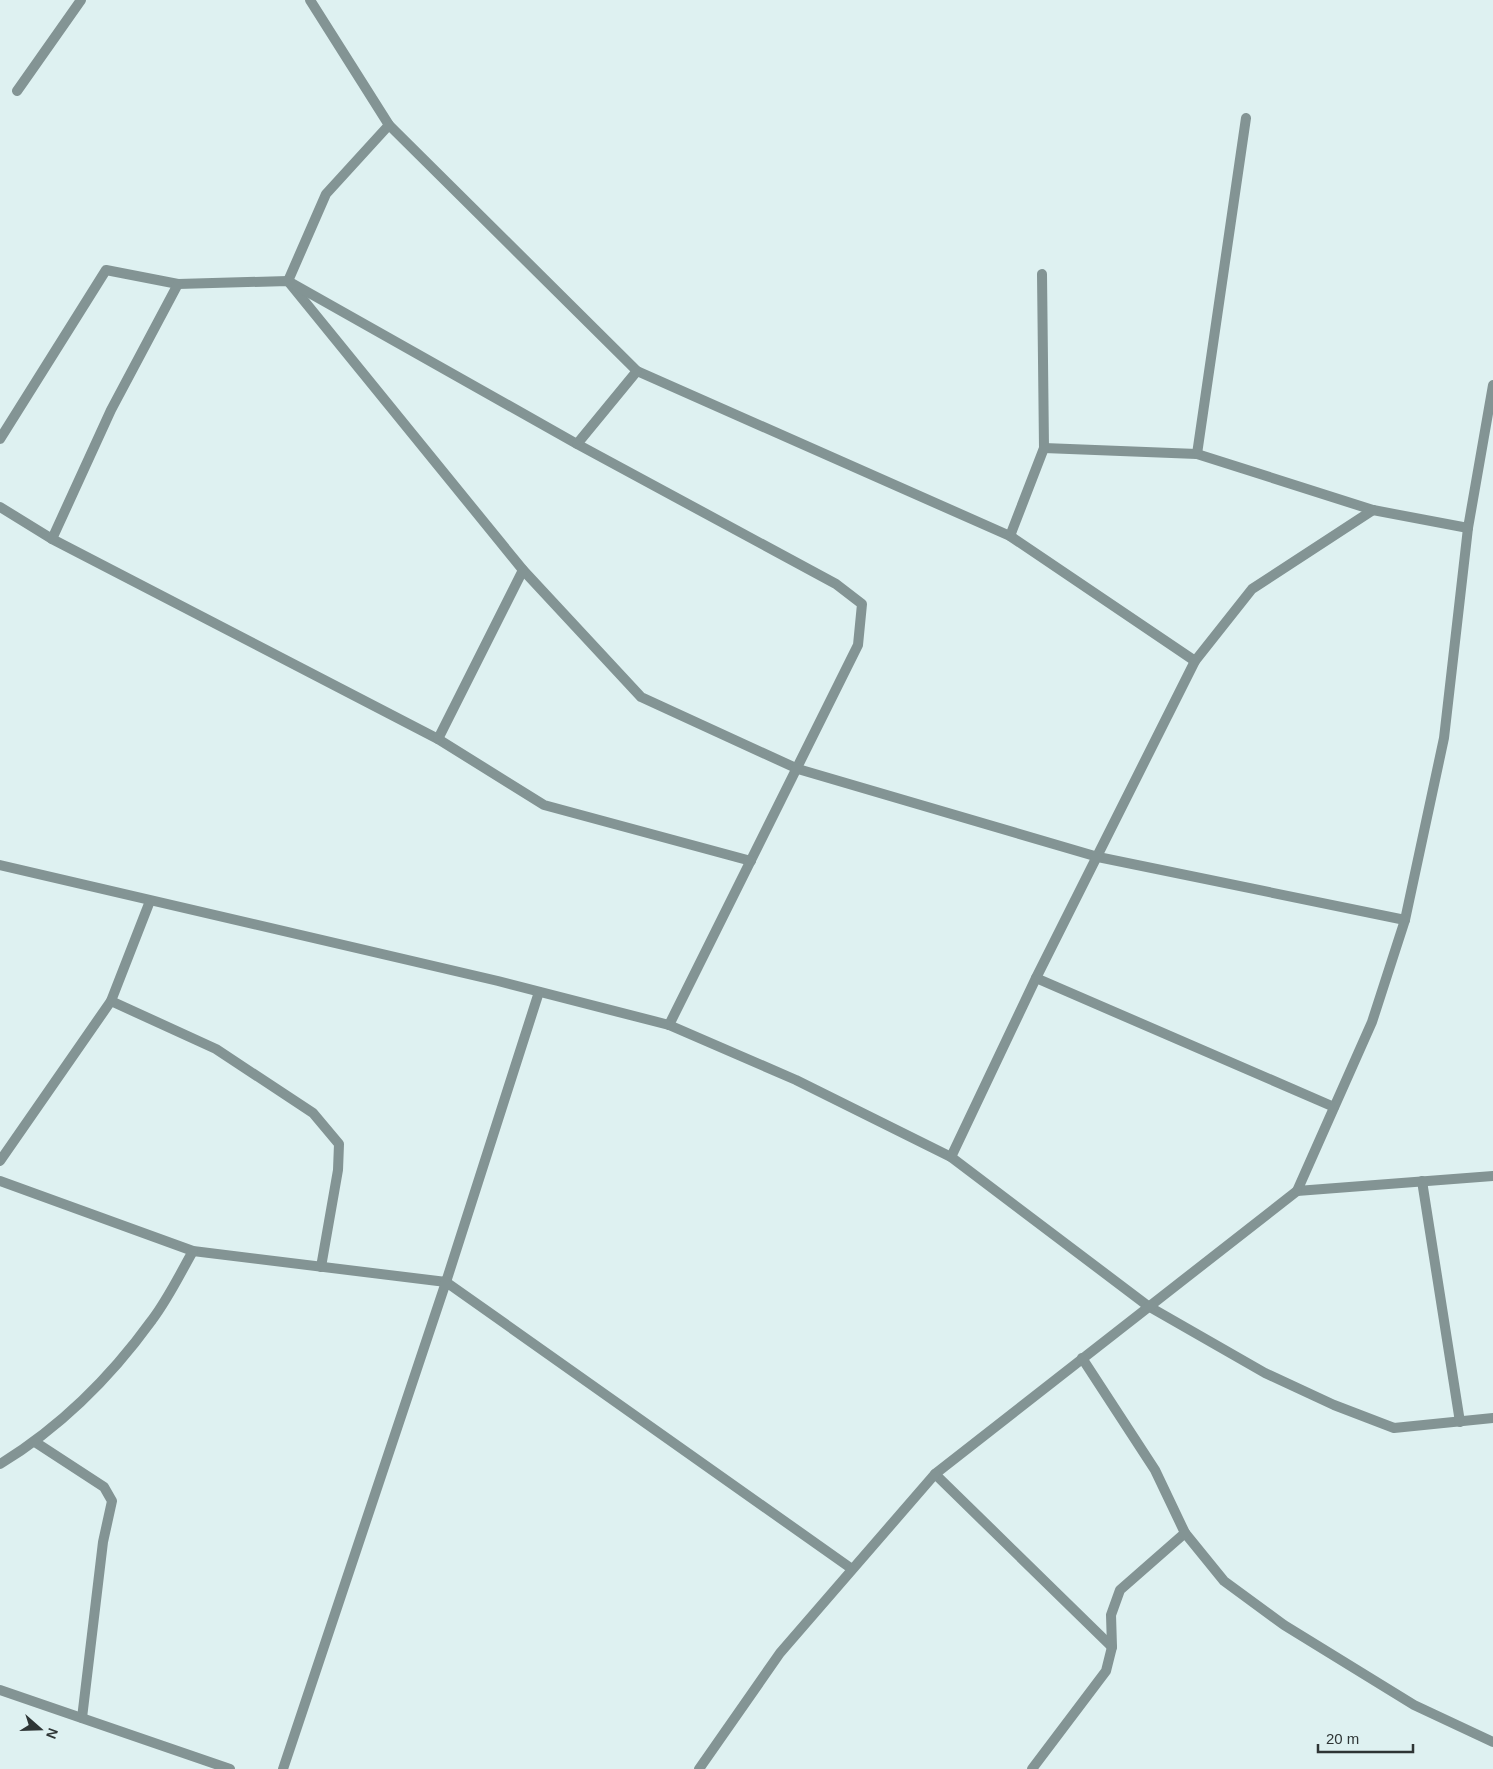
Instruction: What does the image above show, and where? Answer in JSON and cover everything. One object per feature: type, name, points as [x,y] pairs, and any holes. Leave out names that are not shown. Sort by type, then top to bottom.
[{"type":"street","points":[[17,91],[81,0]]},
{"type":"street","points":[[310,0],[389,125],[637,370],[1010,536],[1195,662]]},
{"type":"street","points":[[1197,454],[1246,118]]},
{"type":"street","points":[[288,281],[326,194],[389,125]]},
{"type":"street","points":[[0,439],[106,270],[178,284],[288,281],[577,444],[836,584],[862,604],[858,645],[669,1025]]},
{"type":"street","points":[[1010,536],[1044,448],[1042,274]]},
{"type":"street","points":[[288,281],[523,570],[641,697],[798,769],[1098,857],[1405,920]]},
{"type":"street","points":[[52,539],[112,410],[178,284]]},
{"type":"street","points":[[577,444],[637,370]]},
{"type":"street","points":[[699,1769],[780,1653],[935,1474],[1297,1191],[1372,1022],[1405,920],[1444,738],[1468,528],[1493,385]]},
{"type":"street","points":[[1044,448],[1197,454],[1373,510],[1468,528]]},
{"type":"street","points":[[0,507],[52,539],[438,739],[544,805],[751,861]]},
{"type":"street","points":[[951,1157],[1036,978],[1195,662],[1252,589],[1373,510]]},
{"type":"street","points":[[438,739],[523,570]]},
{"type":"street","points":[[0,864],[539,992],[669,1025],[796,1080],[951,1157],[1148,1306],[1265,1373],[1334,1405],[1394,1428],[1493,1418]]},
{"type":"street","points":[[0,1161],[111,1001],[150,901]]},
{"type":"street","points":[[1036,978],[1334,1107]]},
{"type":"street","points":[[284,1769],[446,1282],[539,992]]},
{"type":"street","points":[[111,1001],[216,1049],[312,1113],[339,1144],[338,1170],[321,1267]]},
{"type":"street","points":[[1297,1191],[1493,1176]]},
{"type":"street","points":[[0,1181],[193,1251],[446,1282],[852,1569]]},
{"type":"street","points":[[1422,1181],[1460,1422]]},
{"type":"street","points":[[0,1464],[35,1442],[64,1418],[108,1374],[153,1319],[193,1251]]},
{"type":"street","points":[[1082,1358],[1155,1470],[1186,1533],[1224,1582],[1284,1625],[1414,1705],[1493,1742]]},
{"type":"street","points":[[35,1442],[104,1487],[112,1501],[103,1542],[82,1718]]},
{"type":"street","points":[[935,1474],[1112,1647]]},
{"type":"street","points":[[1032,1769],[1106,1671],[1112,1647],[1111,1615],[1120,1590],[1186,1533]]},
{"type":"street","points":[[0,1690],[230,1769]]}]
